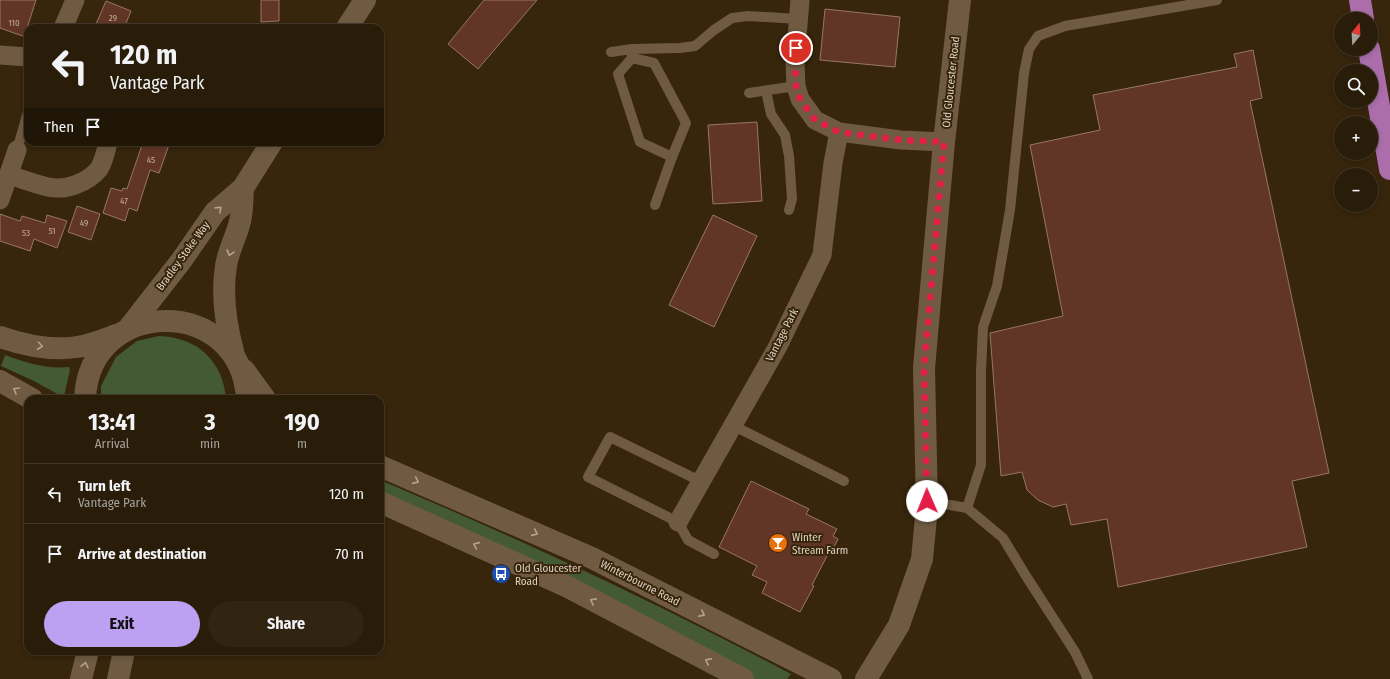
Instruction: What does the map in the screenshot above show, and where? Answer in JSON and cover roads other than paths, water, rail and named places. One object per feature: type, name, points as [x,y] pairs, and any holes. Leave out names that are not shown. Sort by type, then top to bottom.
[{"type":"highway","points":[[1360,0],[1362,12]]},
{"type":"highway","points":[[1369,56],[1390,169]]},
{"type":"main road","points":[[350,24],[365,0]]},
{"type":"main road","name":"Old Gloucester Road","points":[[866,679],[899,624],[922,559],[927,501],[924,368],[944,142],[960,0]]},
{"type":"main road","name":"Bradley Stoke Way","points":[[124,331],[181,261],[215,212],[243,188],[269,146]]},
{"type":"main road","name":"Bradley Stoke Way","points":[[236,359],[229,338],[225,310],[224,279],[226,265],[240,224],[243,188]]},
{"type":"main road","points":[[0,337],[40,346],[62,348],[77,347],[98,342],[150,321],[174,320],[198,326],[219,339],[236,359],[261,395]]},
{"type":"main road","points":[[85,395],[92,366],[105,347],[124,331]]},
{"type":"main road","points":[[236,359],[246,385],[247,395]]},
{"type":"main road","points":[[0,381],[25,395]]},
{"type":"main road","name":"Winterbourne Road","points":[[384,468],[592,558],[831,679]]},
{"type":"main road","points":[[384,504],[568,587],[743,679]]},
{"type":"main road","points":[[82,679],[87,655]]},
{"type":"main road","points":[[118,679],[123,655]]},
{"type":"street","points":[[65,24],[75,0]]},
{"type":"street","points":[[800,0],[795,63],[796,86],[800,99],[815,120],[839,132],[901,140],[944,142]]},
{"type":"street","points":[[0,55],[24,57]]},
{"type":"street","name":"Vantage Park","points":[[678,522],[778,346],[822,255],[833,163],[839,132]]},
{"type":"street","points":[[9,175],[49,187],[65,187],[84,182],[99,168],[104,158],[107,146]]},
{"type":"street","points":[[0,200],[17,150]]},
{"type":"lane","points":[[967,508],[981,465],[981,371],[983,327],[997,286],[1010,210],[1024,73],[1030,49],[1038,36],[1065,26],[1217,0]]},
{"type":"lane","points":[[611,52],[632,53],[695,46],[714,30],[732,18],[748,16],[798,19]]},
{"type":"lane","points":[[632,53],[654,63],[686,123],[655,205]]},
{"type":"lane","points":[[632,53],[618,74],[640,142],[672,157]]},
{"type":"lane","points":[[749,93],[796,86]]},
{"type":"lane","points":[[766,91],[771,114],[785,135],[789,156],[792,199],[789,210]]},
{"type":"lane","points":[[17,150],[24,126]]},
{"type":"lane","points":[[732,425],[844,481]]},
{"type":"lane","points":[[700,481],[610,436],[588,477],[678,522],[688,540],[714,554]]},
{"type":"lane","points":[[927,501],[967,508],[1003,538],[1075,652],[1088,679]]},
{"type":"place","name":"Winter Stream Farm","points":[[778,543]]},
{"type":"place","name":"Old Gloucester Road","points":[[501,574]]}]
